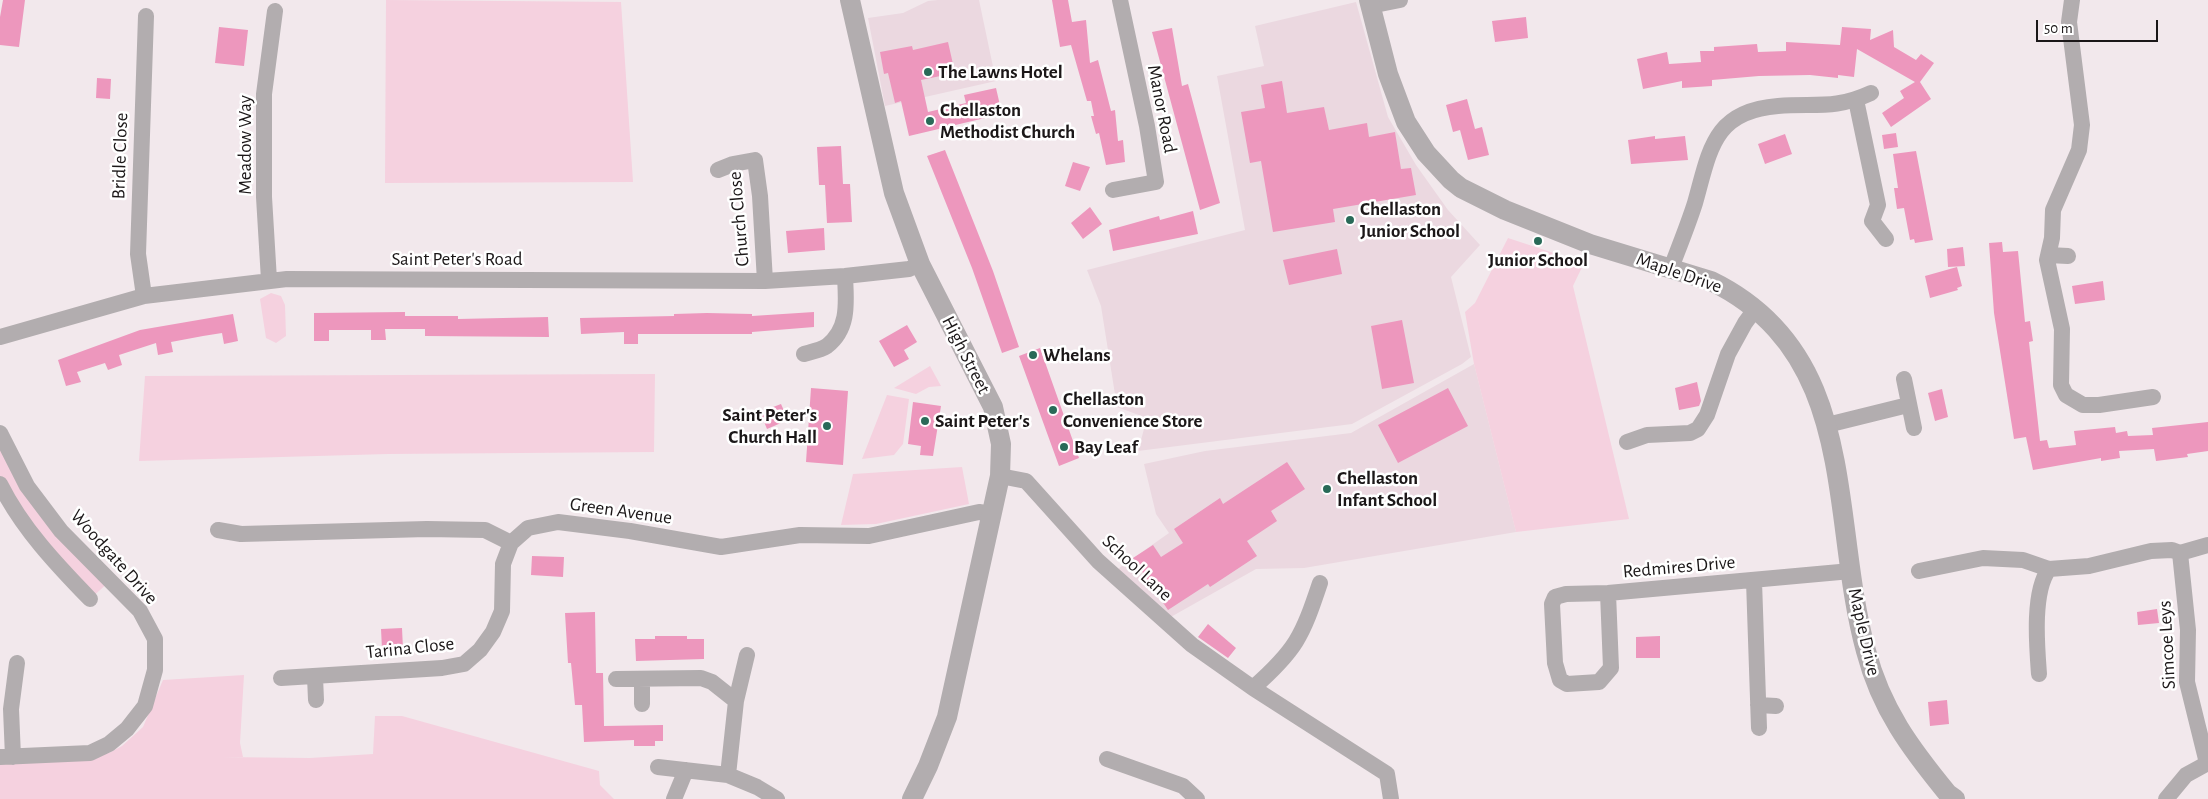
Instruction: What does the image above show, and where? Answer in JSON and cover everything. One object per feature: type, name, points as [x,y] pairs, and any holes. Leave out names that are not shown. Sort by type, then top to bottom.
[{"type":"street","name":"High Street","points":[[850,0],[894,193],[920,264],[993,407],[1001,444],[1000,476],[947,718],[928,766],[912,799]]},
{"type":"street","name":"Manor Road","points":[[1113,190],[1156,182],[1147,126],[1120,0]]},
{"type":"street","points":[[1370,3],[1400,0]]},
{"type":"street","points":[[2072,0],[2069,22],[2082,125],[2078,150],[2053,210],[2048,255],[2048,272],[2062,329],[2061,384],[2066,395],[2076,402],[2090,405],[2153,397]]},
{"type":"street","name":"Maple Drive","points":[[1370,3],[1388,74],[1406,122],[1426,153],[1451,180],[1461,188],[1505,210],[1590,244],[1671,268],[1729,289],[1756,308],[1785,338],[1805,367],[1827,425],[1865,651],[1878,687],[1904,738],[1949,798]]},
{"type":"street","name":"Meadow Way","points":[[270,280],[264,197],[264,94],[275,12]]},
{"type":"street","name":"Bridle Close","points":[[144,296],[138,254],[146,16]]},
{"type":"street","points":[[1671,268],[1694,206],[1711,146],[1724,126],[1742,113],[1758,107],[1823,106],[1864,96],[1878,205],[1872,221],[1886,238]]},
{"type":"street","name":"Church Close","points":[[718,170],[734,164],[755,160],[760,196],[765,281]]},
{"type":"street","points":[[2048,255],[2068,256]]},
{"type":"street","name":"Saint Peter's Road","points":[[0,337],[144,296],[270,280],[765,281],[845,276],[909,269],[920,264]]},
{"type":"street","points":[[804,354],[826,347],[839,332],[846,316],[845,276]]},
{"type":"street","points":[[1628,442],[1647,435],[1690,433],[1698,429],[1708,415],[1728,354],[1745,322],[1756,308]]},
{"type":"street","points":[[1904,379],[1914,428]]},
{"type":"street","points":[[1827,425],[1908,405]]},
{"type":"street","name":"Woodgate Drive","points":[[0,432],[27,486],[61,531],[140,611],[155,640],[156,670],[145,706],[127,729],[109,744],[90,752],[6,757]]},
{"type":"street","name":"School Lane","points":[[1000,476],[1026,482],[1098,561],[1132,594],[1192,644],[1253,688],[1387,774],[1390,799]]},
{"type":"street","points":[[0,484],[5,506],[90,599]]},
{"type":"street","name":"Green Avenue","points":[[512,543],[528,528],[558,522],[630,531],[721,547],[800,535],[869,536],[979,512],[992,514]]},
{"type":"street","points":[[218,530],[242,534],[426,529],[485,530],[512,543]]},
{"type":"street","name":"Tarina Close","points":[[280,678],[442,668],[464,664],[480,650],[493,632],[502,611],[503,564],[512,543]]},
{"type":"street","points":[[1919,571],[1983,558],[2023,560],[2049,569],[2101,564],[2151,551],[2172,550],[2180,553],[2187,549],[2208,545]]},
{"type":"street","name":"Simcoe Leys","points":[[2180,553],[2188,630],[2187,682],[2207,763]]},
{"type":"street","points":[[2039,674],[2036,626],[2043,582],[2049,569]]},
{"type":"street","name":"Redmires Drive","points":[[1608,593],[1611,668],[1600,682],[1567,684],[1560,680],[1555,663],[1552,604],[1555,597],[1566,594],[1608,593],[1851,571]]},
{"type":"street","name":"Redmires Drive","points":[[1754,581],[1759,728]]},
{"type":"street","points":[[1253,688],[1280,664],[1299,640],[1320,583]]},
{"type":"street","points":[[728,775],[736,701],[747,654]]},
{"type":"street","points":[[6,757],[17,663]]},
{"type":"street","points":[[315,677],[316,700]]},
{"type":"street","points":[[616,679],[701,678],[712,682],[736,701]]},
{"type":"street","points":[[642,679],[642,704]]},
{"type":"street","points":[[1758,705],[1776,706]]},
{"type":"street","points":[[1107,759],[1183,786],[1197,799]]},
{"type":"street","points":[[2166,799],[2186,774],[2207,763]]},
{"type":"street","points":[[658,767],[728,775],[777,799]]},
{"type":"street","points":[[674,799],[686,770]]},
{"type":"shaded area","points":[[386,0],[621,2],[633,182],[385,183]]},
{"type":"shaded area","points":[[979,0],[996,81],[885,106],[868,18],[903,13],[928,1]]},
{"type":"shaded area","name":"Chellaston Junior School","points":[[1356,2],[1388,117],[1416,165],[1448,210],[1480,245],[1451,277],[1471,357],[1462,364],[1352,424],[1138,451],[1147,418],[1117,407],[1101,306],[1087,270],[1245,230],[1217,76],[1264,66],[1255,26]]},
{"type":"shaded area","points":[[1508,238],[1584,263],[1573,286],[1629,519],[1516,532],[1474,364],[1465,312],[1475,303]]},
{"type":"shaded area","points":[[271,293],[281,296],[285,305],[286,336],[276,343],[266,338],[260,299]]},
{"type":"shaded area","name":"Chellaston Infant School","points":[[1474,364],[1516,532],[1304,568],[1256,569],[1169,618],[1115,571],[1169,533],[1156,514],[1144,464],[1205,451],[1351,433]]},
{"type":"shaded area","points":[[930,366],[941,386],[929,387],[916,394],[894,388]]},
{"type":"shaded area","points":[[655,374],[654,452],[388,454],[139,461],[145,376]]},
{"type":"shaded area","points":[[887,395],[909,399],[903,444],[894,455],[862,459]]},
{"type":"shaded area","points":[[0,433],[27,486],[110,581],[90,599],[0,484]]},
{"type":"shaded area","points":[[962,467],[969,504],[876,524],[841,525],[853,474]]},
{"type":"shaded area","points":[[244,675],[240,743],[243,757],[221,757],[310,758],[373,754],[375,716],[402,716],[599,771],[600,785],[614,799],[0,799],[0,763],[109,753],[122,746],[143,727],[163,680]]},
{"type":"building","points":[[3,0],[25,0],[19,47],[0,45],[0,17]]},
{"type":"building","points":[[1052,0],[1068,0],[1072,22],[1086,20],[1090,63],[1098,60],[1111,111],[1115,110],[1118,141],[1123,140],[1125,162],[1106,165],[1099,133],[1096,134],[1091,116],[1094,116],[1091,101],[1087,101],[1071,45],[1060,47]]},
{"type":"building","points":[[1526,17],[1528,38],[1495,42],[1492,21]]},
{"type":"building","points":[[219,27],[248,30],[244,66],[215,63]]},
{"type":"building","points":[[1842,27],[1871,29],[1870,40],[1893,30],[1894,47],[1916,60],[1921,54],[1934,63],[1920,82],[1931,99],[1891,127],[1882,113],[1904,98],[1900,91],[1915,82],[1857,49],[1854,77],[1838,75],[1838,78],[1810,75],[1759,76],[1712,80],[1712,86],[1682,88],[1682,81],[1643,89],[1637,59],[1667,52],[1669,64],[1701,62],[1700,51],[1714,51],[1714,47],[1757,44],[1758,52],[1786,51],[1786,42],[1840,45]]},
{"type":"building","points":[[1172,28],[1182,86],[1188,84],[1220,203],[1200,210],[1152,32]]},
{"type":"building","points":[[948,42],[955,73],[921,80],[928,112],[966,103],[964,95],[996,88],[1002,114],[909,136],[901,101],[895,103],[888,73],[884,74],[880,52],[912,46],[913,50]]},
{"type":"building","points":[[97,78],[111,79],[110,99],[96,98]]},
{"type":"building","points":[[1282,81],[1287,113],[1324,107],[1329,130],[1367,123],[1369,137],[1395,132],[1401,169],[1411,168],[1416,195],[1333,209],[1335,222],[1273,232],[1261,161],[1250,163],[1241,112],[1265,108],[1261,85]]},
{"type":"building","points":[[1467,99],[1475,129],[1482,127],[1489,155],[1468,160],[1460,130],[1453,132],[1446,105]]},
{"type":"building","points":[[1896,133],[1898,147],[1884,149],[1882,135]]},
{"type":"building","points":[[1785,134],[1792,154],[1765,164],[1758,144]]},
{"type":"building","points":[[1655,136],[1655,139],[1685,136],[1688,160],[1631,164],[1628,140]]},
{"type":"building","points":[[841,146],[843,184],[850,184],[852,222],[827,223],[825,185],[819,185],[817,147]]},
{"type":"building","points":[[945,150],[993,271],[1019,347],[1002,353],[972,268],[927,156]]},
{"type":"building","points":[[1916,151],[1933,240],[1915,243],[1914,239],[1910,240],[1904,208],[1897,209],[1894,188],[1898,188],[1893,154]]},
{"type":"building","points":[[1073,162],[1090,167],[1080,191],[1065,186]]},
{"type":"building","points":[[1090,207],[1102,224],[1083,239],[1071,223]]},
{"type":"building","points":[[1193,211],[1198,234],[1113,251],[1109,230],[1159,216],[1160,220]]},
{"type":"building","points":[[824,228],[825,250],[788,253],[786,231]]},
{"type":"building","points":[[2002,242],[2003,252],[2018,251],[2025,322],[2030,321],[2033,341],[2029,342],[2040,441],[2047,440],[2049,448],[2076,445],[2074,431],[2115,427],[2116,433],[2127,431],[2128,436],[2153,435],[2152,428],[2208,422],[2208,451],[2187,454],[2188,457],[2156,461],[2154,449],[2119,451],[2120,458],[2101,461],[2101,458],[2033,470],[2026,437],[2014,439],[1994,313],[1989,243]]},
{"type":"building","points":[[1963,247],[1965,266],[1948,267],[1947,249]]},
{"type":"building","points":[[1337,249],[1342,274],[1289,285],[1283,260]]},
{"type":"building","points":[[1957,267],[1962,286],[1957,288],[1958,290],[1930,298],[1925,276]]},
{"type":"building","points":[[2103,281],[2105,300],[2075,304],[2072,286]]},
{"type":"building","points":[[405,312],[405,316],[458,316],[458,319],[548,317],[549,337],[425,336],[425,329],[385,329],[386,340],[371,340],[371,330],[329,330],[329,341],[314,341],[314,313]]},
{"type":"building","points":[[814,312],[814,327],[752,332],[752,334],[638,334],[638,344],[624,344],[624,332],[581,334],[580,318],[674,316],[674,314],[707,313],[752,314],[752,316]]},
{"type":"building","points":[[233,314],[238,341],[224,344],[222,333],[203,336],[171,342],[173,352],[158,355],[156,343],[119,355],[122,365],[108,370],[105,363],[77,372],[81,382],[66,386],[58,360],[140,330]]},
{"type":"building","points":[[1402,320],[1414,383],[1382,389],[1371,326]]},
{"type":"building","points":[[907,325],[917,342],[904,350],[909,359],[894,367],[879,341]]},
{"type":"building","points":[[1040,348],[1079,458],[1059,466],[1019,356]]},
{"type":"building","points":[[1697,382],[1701,401],[1699,406],[1679,410],[1675,388]]},
{"type":"building","name":"Saint Peter's Church Hall","points":[[811,388],[848,391],[843,465],[806,462]]},
{"type":"building","points":[[1448,388],[1468,426],[1398,463],[1378,425]]},
{"type":"building","points":[[1942,389],[1948,417],[1935,421],[1928,393]]},
{"type":"building","name":"Saint Peter's","points":[[913,402],[941,406],[933,456],[920,455],[921,446],[908,444]]},
{"type":"building","points":[[781,404],[788,420],[767,429],[760,412]]},
{"type":"building","points":[[1287,462],[1305,489],[1271,511],[1277,521],[1247,541],[1257,556],[1210,587],[1208,584],[1168,610],[1133,558],[1153,545],[1161,557],[1183,543],[1174,529],[1220,498],[1223,504]]},
{"type":"building","points":[[532,556],[564,557],[563,577],[531,575]]},
{"type":"building","points":[[2157,609],[2159,623],[2138,625],[2137,612]]},
{"type":"building","points":[[595,612],[596,673],[603,673],[604,726],[663,725],[663,741],[655,741],[655,746],[634,746],[634,740],[584,742],[582,705],[575,705],[571,663],[568,663],[565,613]]},
{"type":"building","points":[[1208,624],[1236,648],[1228,658],[1198,637]]},
{"type":"building","points":[[402,628],[403,649],[382,649],[381,629]]},
{"type":"building","points":[[655,636],[687,636],[687,639],[704,639],[704,659],[636,661],[635,639],[655,639]]},
{"type":"building","points":[[1660,636],[1660,658],[1636,658],[1636,637]]},
{"type":"building","points":[[1947,700],[1949,724],[1930,726],[1928,702]]},
{"type":"place","name":"The Lawns Hotel","points":[[928,72]]},
{"type":"place","name":"Chellaston Methodist Church","points":[[930,121]]},
{"type":"place","name":"Chellaston Junior School","points":[[1350,220]]},
{"type":"place","name":"Junior School","points":[[1538,241]]},
{"type":"place","name":"Whelans","points":[[1033,355]]},
{"type":"place","name":"Chellaston Convenience Store","points":[[1053,410]]},
{"type":"place","name":"Saint Peter's","points":[[925,421]]},
{"type":"place","name":"Saint Peter's Church Hall","points":[[827,426]]},
{"type":"place","name":"Bay Leaf","points":[[1064,447]]},
{"type":"place","name":"Chellaston Infant School","points":[[1327,489]]}]
